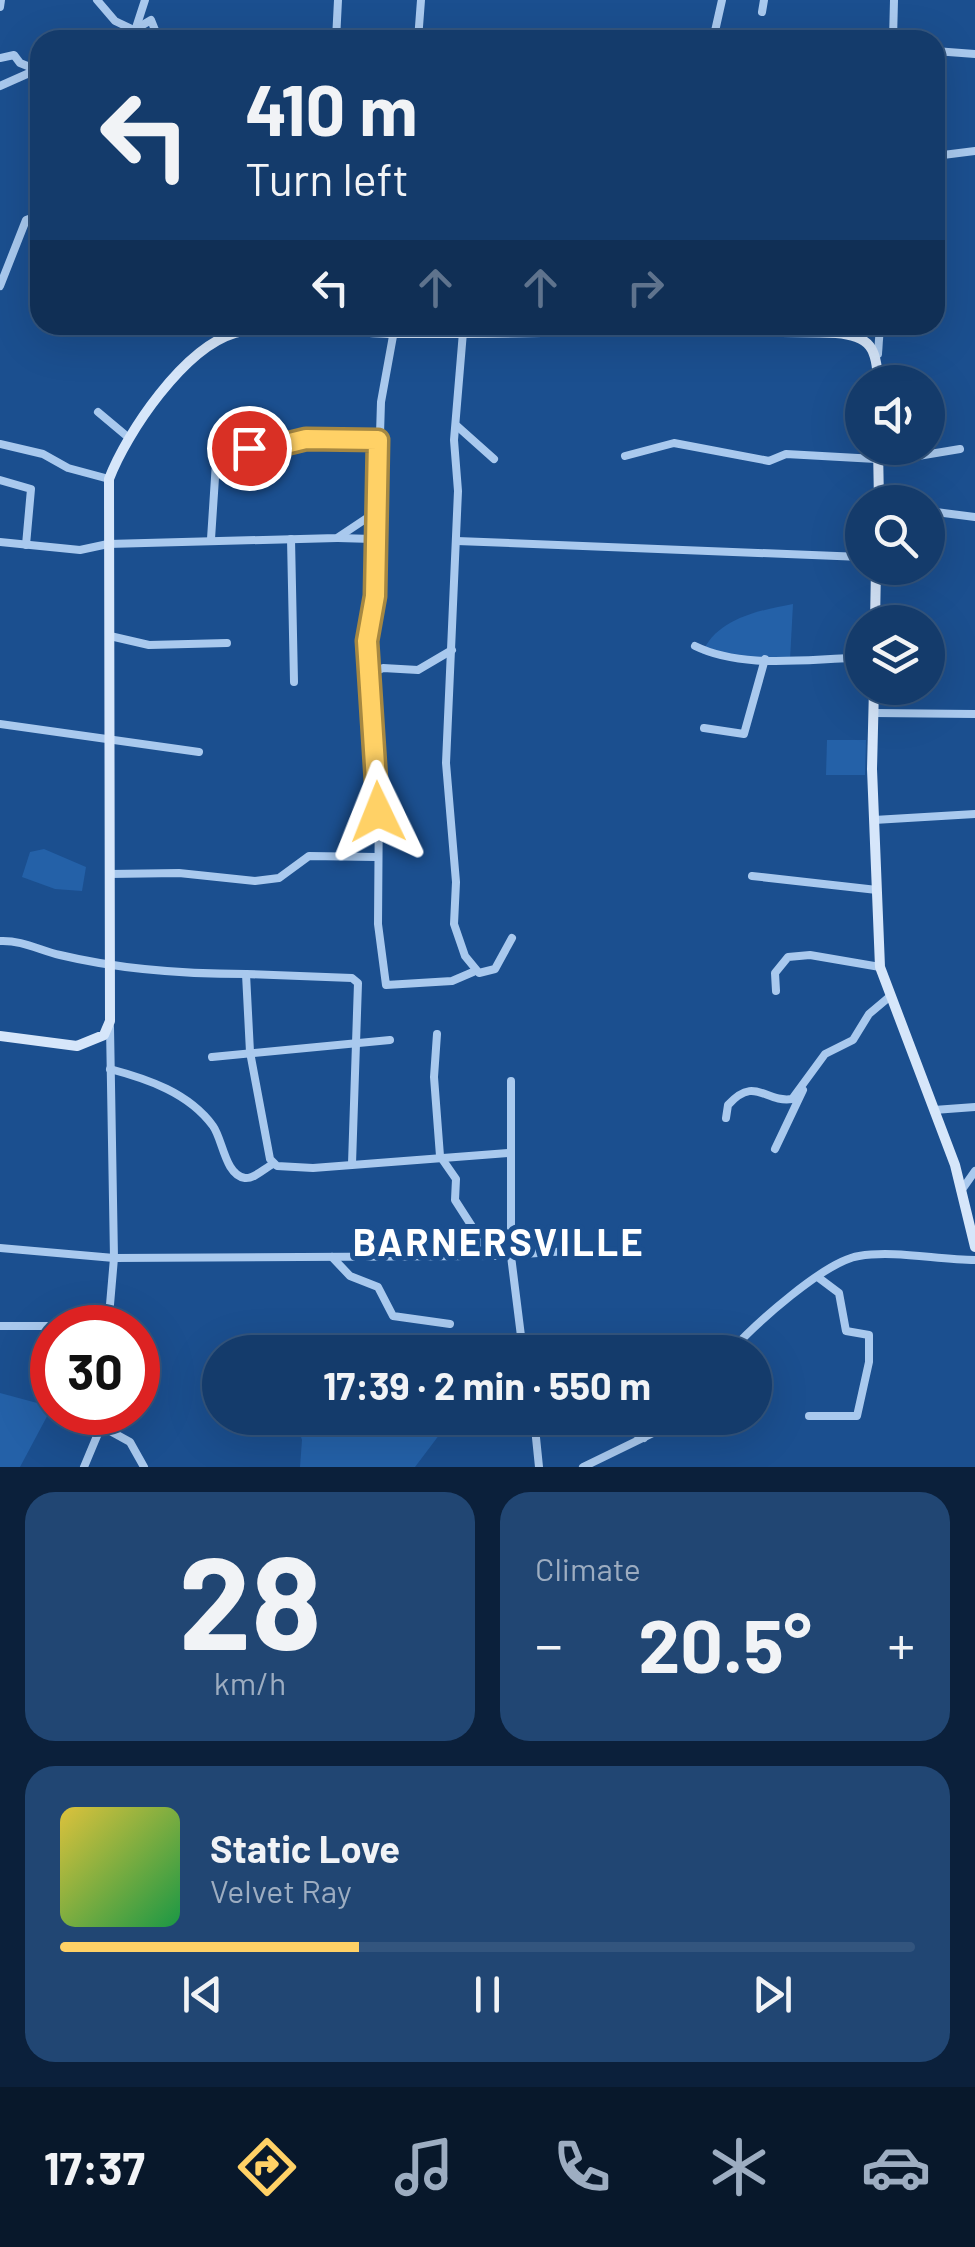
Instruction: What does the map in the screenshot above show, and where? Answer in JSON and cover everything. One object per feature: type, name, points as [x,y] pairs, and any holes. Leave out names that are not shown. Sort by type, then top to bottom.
[{"type":"main road","points":[[0,1036],[77,1046],[104,1035],[110,1021],[106,738],[109,480],[129,438],[196,354],[227,335]]},
{"type":"main road","points":[[858,335],[878,354],[878,365]]},
{"type":"main road","points":[[874,705],[880,967],[888,998],[934,1110],[975,1247]]},
{"type":"street","points":[[97,0],[127,30]]},
{"type":"street","points":[[135,30],[145,0]]},
{"type":"street","points":[[336,30],[338,0]]},
{"type":"street","points":[[419,30],[421,0]]},
{"type":"street","points":[[716,30],[722,0]]},
{"type":"street","points":[[762,12],[764,0]]},
{"type":"street","points":[[893,30],[894,0]]},
{"type":"street","points":[[139,30],[151,20],[155,30]]},
{"type":"street","points":[[945,52],[975,54]]},
{"type":"street","points":[[0,58],[14,55],[30,65]]},
{"type":"street","points":[[0,86],[30,73]]},
{"type":"street","points":[[945,155],[975,152]]},
{"type":"street","points":[[0,286],[30,218]]},
{"type":"street","points":[[0,258],[13,253]]},
{"type":"street","points":[[392,335],[378,440],[375,596],[367,641],[372,674],[370,730],[379,792],[378,924],[386,986],[452,981],[473,972],[490,973],[512,938]]},
{"type":"street","points":[[464,335],[456,426],[456,541],[446,763],[456,882],[454,924],[473,972]]},
{"type":"street","points":[[878,354],[879,335]]},
{"type":"street","points":[[98,412],[129,438]]},
{"type":"street","points":[[456,426],[494,459]]},
{"type":"street","points":[[211,539],[217,446],[265,449],[294,440],[378,440]]},
{"type":"street","points":[[625,456],[674,443],[769,462],[786,454],[845,454]]},
{"type":"street","points":[[0,444],[44,454],[68,468],[109,480]]},
{"type":"street","points":[[945,451],[960,450]]},
{"type":"street","points":[[0,480],[31,489],[26,545]]},
{"type":"street","points":[[337,538],[376,512]]},
{"type":"street","points":[[945,513],[975,517]]},
{"type":"street","points":[[0,542],[80,550],[108,544],[211,539],[374,539]]},
{"type":"street","points":[[291,539],[294,682]]},
{"type":"street","points":[[456,541],[845,555]]},
{"type":"street","points":[[110,636],[149,646],[227,643]]},
{"type":"street","points":[[695,646],[723,656],[845,658]]},
{"type":"street","points":[[372,674],[383,668],[418,670],[452,650]]},
{"type":"street","points":[[704,728],[744,734],[765,659]]},
{"type":"street","points":[[874,713],[975,714]]},
{"type":"street","points":[[0,724],[199,752]]},
{"type":"street","points":[[874,820],[975,814]]},
{"type":"street","points":[[109,874],[179,873],[236,882],[271,880],[309,856],[376,856]]},
{"type":"street","points":[[752,876],[877,890]]},
{"type":"street","points":[[0,941],[21,941],[61,956],[110,962],[356,980],[352,1164]]},
{"type":"street","points":[[776,992],[776,974],[788,958],[810,955],[880,967]]},
{"type":"street","points":[[246,974],[250,1052],[273,1164]]},
{"type":"street","points":[[726,1118],[728,1105],[742,1093],[757,1090],[784,1101],[792,1100],[825,1054],[853,1040],[869,1014],[888,998]]},
{"type":"street","points":[[110,1021],[114,1258],[110,1305]]},
{"type":"street","points":[[438,1034],[434,1078],[440,1156],[456,1179],[454,1200],[492,1256]]},
{"type":"street","points":[[212,1056],[390,1040]]},
{"type":"street","points":[[110,1070],[150,1080],[202,1110],[218,1132],[231,1169],[242,1178],[250,1178],[273,1164],[296,1169],[508,1153]]},
{"type":"street","points":[[511,1081],[511,1256],[520,1335]]},
{"type":"street","points":[[776,1149],[793,1120],[804,1086]]},
{"type":"street","points":[[934,1110],[975,1106]]},
{"type":"street","points":[[961,1191],[975,1171]]},
{"type":"street","points":[[0,1248],[114,1258],[511,1256],[569,1251]]},
{"type":"street","points":[[747,1335],[772,1311],[852,1256],[975,1260]]},
{"type":"street","points":[[332,1257],[350,1276],[378,1287],[393,1316],[450,1324]]},
{"type":"street","points":[[809,1416],[857,1416],[870,1350],[869,1335],[846,1331],[840,1293],[818,1278]]},
{"type":"street","points":[[0,1326],[30,1326]]},
{"type":"street","points":[[84,1467],[97,1435]]},
{"type":"street","points":[[117,1435],[130,1442],[144,1467]]},
{"type":"street","points":[[536,1435],[539,1467]]},
{"type":"street","points":[[638,1435],[644,1438]]},
{"type":"street","points":[[583,1467],[650,1435]]},
{"type":"street","points":[[531,1467],[538,1450]]},
{"type":"shaded area","points":[[793,604],[790,660],[702,654],[708,642],[728,624],[753,613]]},
{"type":"shaded area","points":[[827,740],[866,740],[865,775],[826,775]]},
{"type":"shaded area","points":[[44,849],[86,867],[82,891],[55,889],[22,877],[30,852]]},
{"type":"shaded area","points":[[0,1393],[30,1401],[30,1435],[37,1435],[20,1467],[0,1467]]},
{"type":"shaded area","points":[[300,1435],[439,1435],[415,1467],[300,1467]]},
{"type":"district","name":"BARNERSVILLE","points":[[499,1241]]},
{"type":"route","points":[[249,448],[265,449],[306,439],[378,440],[375,596],[367,641],[378,812]]}]
